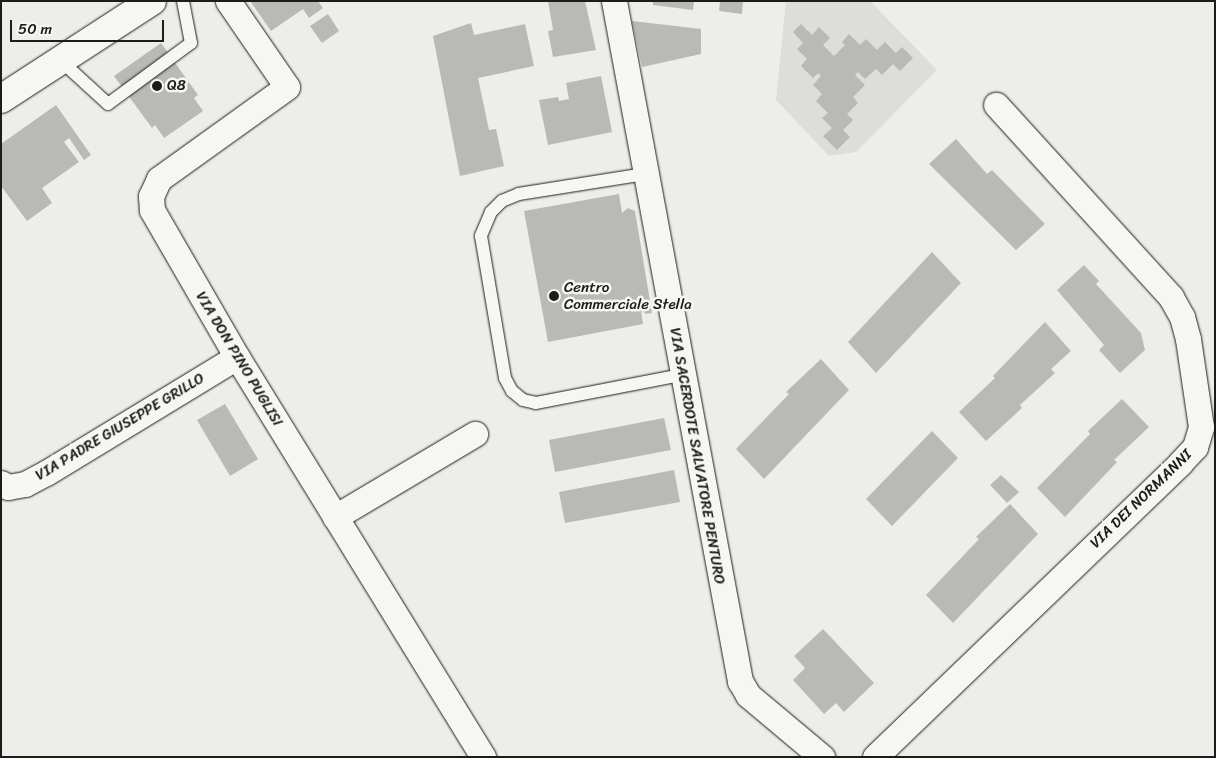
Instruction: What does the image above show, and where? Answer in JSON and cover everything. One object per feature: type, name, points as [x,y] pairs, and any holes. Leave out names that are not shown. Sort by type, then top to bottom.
[{"type":"main road","points":[[1,99],[152,1]]},
{"type":"street","name":"VIA DON PINO PUGLISI","points":[[228,1],[287,87],[159,178],[151,196],[152,210],[237,357],[483,757]]},
{"type":"street","name":"VIA SACERDOTE SALVATORE PENTURO","points":[[614,1],[740,681],[748,695],[822,757]]},
{"type":"street","name":"VIA DEI NORMANNI","points":[[875,757],[1180,463],[1195,447],[1202,427],[1188,339],[1182,317],[1171,297],[996,105]]},
{"type":"street","name":"VIA PADRE GIUSEPPE GRILLO","points":[[1,483],[8,487],[24,484],[46,473],[237,357]]},
{"type":"street","points":[[335,517],[475,434]]},
{"type":"lane","points":[[60,60],[108,104],[191,43],[183,1]]},
{"type":"lane","points":[[645,174],[519,194],[502,201],[491,212],[481,236],[505,378],[512,391],[522,400],[536,403],[682,375]]},
{"type":"shaded area","points":[[786,1],[870,1],[937,70],[856,152],[829,156],[776,100]]},
{"type":"building","points":[[250,1],[318,1],[323,8],[309,18],[303,9],[271,31]]},
{"type":"building","points":[[548,1],[585,1],[596,50],[553,57],[548,31],[553,30]]},
{"type":"building","points":[[653,1],[694,1],[693,10],[653,5]]},
{"type":"building","points":[[720,1],[743,1],[742,14],[719,11]]},
{"type":"building","points":[[328,14],[339,31],[322,43],[310,26]]},
{"type":"building","points":[[632,21],[701,29],[701,54],[642,67]]},
{"type":"building","points":[[471,23],[474,35],[525,24],[534,66],[478,78],[489,130],[496,129],[504,166],[460,176],[433,36]]},
{"type":"building","points":[[801,24],[812,35],[819,27],[830,38],[823,45],[834,56],[845,45],[842,42],[849,34],[860,45],[866,39],[877,50],[885,42],[896,53],[902,47],[913,58],[900,71],[893,64],[882,75],[876,69],[865,79],[858,72],[855,75],[865,85],[853,97],[858,103],[847,114],[853,120],[843,130],[850,137],[837,150],[823,136],[832,128],[822,118],[828,113],[816,101],[822,94],[813,85],[821,76],[818,73],[813,78],[801,66],[807,59],[797,49],[803,43],[793,32]]},
{"type":"building","points":[[161,43],[198,95],[194,98],[203,111],[164,138],[155,125],[152,128],[114,76]]},
{"type":"building","points":[[601,76],[612,132],[548,145],[539,100],[558,97],[559,101],[569,99],[566,83]]},
{"type":"building","points":[[56,105],[91,155],[84,160],[69,138],[64,142],[79,162],[42,188],[52,203],[27,221],[1,186],[1,144]]},
{"type":"building","points":[[956,139],[987,174],[992,170],[1045,224],[1016,250],[929,164]]},
{"type":"building","points":[[619,194],[622,213],[628,208],[635,211],[652,313],[646,314],[641,310],[643,324],[548,342],[524,211]]},
{"type":"building","points":[[932,252],[961,283],[876,373],[848,342]]},
{"type":"building","points":[[1084,265],[1099,281],[1096,284],[1141,333],[1145,350],[1120,373],[1099,350],[1104,345],[1057,290]]},
{"type":"building","points":[[1045,322],[1071,351],[1051,369],[1055,373],[1020,405],[1022,408],[986,441],[959,412],[995,378],[993,376]]},
{"type":"building","points":[[821,359],[849,390],[764,479],[736,449],[789,394],[786,392]]},
{"type":"building","points":[[1122,399],[1149,427],[1114,460],[1117,462],[1065,517],[1037,488],[1090,434],[1088,431]]},
{"type":"building","points":[[225,404],[258,459],[230,476],[197,420]]},
{"type":"building","points":[[664,418],[671,450],[555,472],[549,440]]},
{"type":"building","points":[[932,431],[958,458],[892,526],[866,499]]},
{"type":"building","points":[[674,470],[680,502],[565,523],[559,492]]},
{"type":"building","points":[[1001,475],[1019,492],[1007,503],[990,485]]},
{"type":"building","points":[[1010,504],[1038,534],[953,623],[926,595],[979,539],[976,537]]},
{"type":"building","points":[[823,629],[874,683],[844,712],[836,703],[824,714],[793,680],[805,668],[794,656]]},
{"type":"place","name":"Q8","points":[[157,86]]},
{"type":"place","name":"Centro Commerciale Stella","points":[[554,296]]}]
